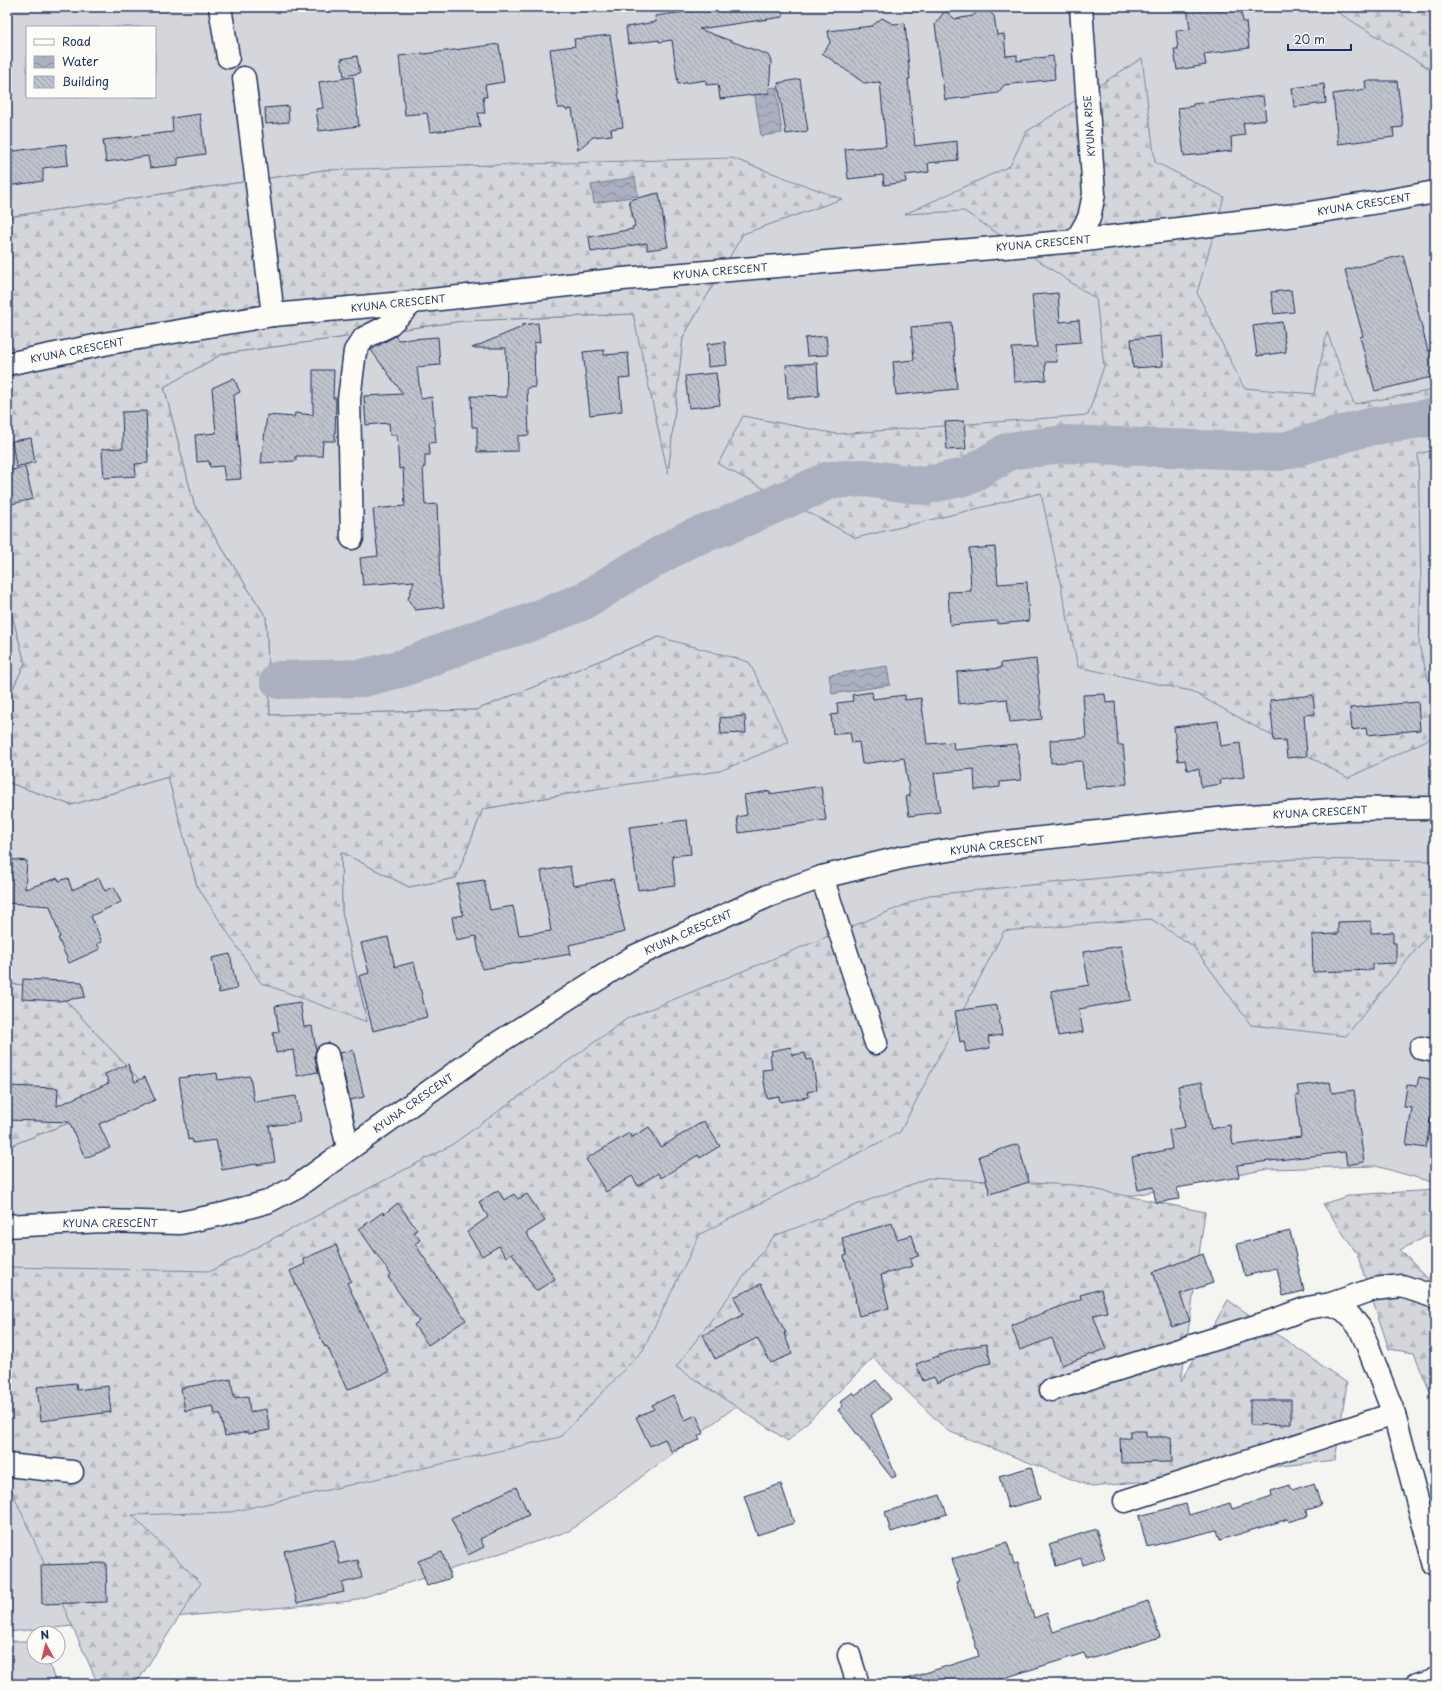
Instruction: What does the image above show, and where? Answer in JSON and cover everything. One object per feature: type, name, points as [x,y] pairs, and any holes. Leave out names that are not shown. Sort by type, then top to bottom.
[{"type":"street","points":[[220,7],[228,57]]},
{"type":"street","name":"KYUNA RISE","points":[[1076,241],[1089,218],[1094,194],[1080,7]]},
{"type":"street","points":[[244,78],[273,316]]},
{"type":"street","name":"KYUNA CRESCENT","points":[[7,364],[109,343],[273,316],[623,279],[1076,241],[1296,215],[1435,192]]},
{"type":"street","points":[[352,538],[349,399],[355,351],[364,338],[388,326],[413,302]]},
{"type":"street","name":"KYUNA CRESCENT","points":[[7,1226],[102,1221],[180,1223],[223,1214],[267,1202],[296,1188],[348,1148],[490,1048],[634,957],[768,896],[822,877],[904,857],[987,844],[1236,817],[1346,809],[1435,808]]},
{"type":"street","points":[[822,877],[876,1043]]},
{"type":"street","points":[[327,1054],[348,1148]]},
{"type":"street","points":[[1051,1390],[1269,1322],[1307,1308],[1331,1304],[1374,1289],[1402,1286],[1435,1297]]},
{"type":"street","points":[[1331,1304],[1344,1310],[1360,1328],[1394,1414],[1435,1566]]},
{"type":"street","points":[[1125,1500],[1394,1414]]},
{"type":"street","points":[[7,1465],[72,1472]]},
{"type":"street","points":[[849,1655],[858,1684]]},
{"type":"street","points":[[1417,1684],[1435,1678]]},
{"type":"green space","points":[[7,7],[1435,7],[1435,1183],[1376,1166],[1268,1169],[1058,1210],[826,1339],[569,1531],[352,1601],[66,1627],[66,1625],[26,1625],[26,1630],[7,1632],[7,1147],[150,1091],[52,986],[7,984],[7,782],[71,805],[168,777],[197,886],[367,1021],[342,912],[341,852],[409,887],[456,878],[483,809],[595,789],[659,637],[476,710],[270,715],[266,617],[194,504],[164,387],[222,354],[463,321],[634,314],[668,472],[683,337],[743,233],[841,199],[324,170],[7,217]]},
{"type":"green space","points":[[1329,7],[1435,7],[1435,72]]},
{"type":"green space","points":[[1142,58],[1155,162],[1224,197],[1197,293],[1244,388],[1314,394],[1327,332],[1354,404],[1435,390],[1435,450],[1418,454],[1421,583],[1419,645],[1435,704],[1435,736],[1348,778],[1191,691],[1078,667],[1041,493],[856,538],[718,464],[743,416],[837,434],[1088,415],[1104,366],[1096,299],[964,211],[905,214],[1010,166],[1026,132]]},
{"type":"green space","points":[[732,158],[842,199],[743,234],[683,337],[668,474],[633,314],[463,321],[222,354],[164,387],[194,504],[266,617],[270,715],[476,710],[659,637],[749,662],[789,742],[720,771],[595,789],[483,809],[456,878],[409,887],[341,852],[342,912],[367,1022],[261,983],[197,886],[168,777],[71,805],[7,782],[7,701],[25,663],[9,604],[7,604],[7,217],[324,170]]},
{"type":"green space","points":[[7,604],[9,604],[25,663],[7,701]]},
{"type":"green space","points":[[1295,859],[1435,861],[1435,926],[1346,1036],[1251,1025],[1193,946],[1151,919],[1004,931],[900,1132],[700,1234],[643,1350],[560,1437],[231,1512],[132,1515],[201,1583],[136,1684],[98,1684],[7,1480],[7,1267],[211,1271],[450,1146],[628,1018],[929,895]]},
{"type":"green space","points":[[7,984],[52,986],[150,1091],[7,1147]]},
{"type":"green space","points":[[928,1178],[1074,1185],[1205,1212],[1181,1382],[1228,1300],[1347,1383],[1335,1460],[1092,1487],[948,1431],[873,1358],[788,1441],[676,1367],[774,1236]]},
{"type":"green space","points":[[1435,1190],[1435,1232],[1400,1250],[1435,1286],[1435,1404],[1414,1353],[1389,1349],[1357,1254],[1323,1204],[1351,1195]]},
{"type":"green space","points":[[7,1641],[26,1641],[26,1665],[50,1665],[56,1684],[7,1684]]},
{"type":"water","points":[[776,87],[782,133],[761,136],[754,90]]},
{"type":"water","points":[[635,177],[638,196],[594,203],[591,185]]},
{"type":"water","points":[[887,666],[890,685],[832,694],[829,675]]},
{"type":"building","points":[[741,7],[782,7],[783,17],[699,29],[768,55],[771,61],[769,93],[720,99],[718,84],[706,85],[706,80],[678,84],[672,40],[628,44],[626,27],[656,22],[655,16],[705,9],[706,12]]},
{"type":"building","points":[[981,7],[984,7],[994,16],[997,35],[1004,34],[1006,56],[1017,55],[1017,61],[1053,56],[1055,79],[1004,85],[998,93],[945,100],[935,24],[945,11],[955,19],[973,16]]},
{"type":"building","points":[[1187,7],[1240,7],[1243,22],[1246,22],[1249,48],[1204,54],[1206,65],[1177,70],[1174,49],[1178,49],[1176,31],[1190,29]]},
{"type":"building","points":[[882,18],[893,24],[905,23],[910,79],[908,79],[915,146],[957,141],[958,160],[928,163],[929,172],[905,175],[906,182],[884,185],[883,175],[848,179],[845,149],[886,146],[880,82],[864,83],[822,53],[830,43],[828,31],[872,26]]},
{"type":"building","points":[[610,35],[623,127],[611,129],[612,135],[593,137],[578,150],[572,109],[566,110],[565,108],[558,108],[550,49],[575,46],[574,39]]},
{"type":"building","points":[[499,44],[504,82],[485,85],[487,97],[483,97],[485,113],[478,113],[480,127],[430,132],[427,113],[405,115],[399,56]]},
{"type":"building","points":[[357,56],[360,73],[344,76],[341,59]]},
{"type":"building","points":[[353,77],[359,126],[319,131],[316,109],[323,108],[319,82]]},
{"type":"building","points":[[800,79],[808,131],[786,134],[778,83]]},
{"type":"building","points":[[1365,81],[1397,81],[1403,127],[1393,128],[1394,137],[1338,144],[1333,94],[1366,89]]},
{"type":"building","points":[[1324,84],[1326,103],[1294,107],[1292,88]]},
{"type":"building","points":[[1263,96],[1266,120],[1243,123],[1245,135],[1231,137],[1232,151],[1184,156],[1178,108],[1193,106],[1193,104]]},
{"type":"building","points":[[288,106],[289,122],[266,124],[265,108]]},
{"type":"building","points":[[200,114],[205,154],[178,158],[178,165],[150,168],[148,156],[106,162],[103,140],[173,132],[172,118]]},
{"type":"building","points":[[66,144],[68,165],[43,168],[43,181],[7,186],[7,152]]},
{"type":"building","points":[[659,193],[668,247],[647,250],[647,243],[591,252],[589,237],[633,229],[632,227],[635,226],[629,200]]},
{"type":"building","points":[[1403,255],[1428,351],[1435,349],[1435,376],[1375,391],[1360,337],[1363,336],[1345,270]]},
{"type":"building","points":[[1291,290],[1294,312],[1274,314],[1271,292]]},
{"type":"building","points":[[1058,293],[1060,322],[1079,320],[1081,342],[1056,344],[1057,362],[1045,362],[1046,380],[1014,382],[1012,348],[1037,347],[1032,295]]},
{"type":"building","points":[[1282,322],[1286,352],[1257,356],[1253,326]]},
{"type":"building","points":[[538,323],[540,342],[534,343],[535,387],[527,388],[529,435],[518,436],[518,451],[477,452],[477,427],[472,427],[471,396],[507,397],[506,348],[472,348],[522,327],[522,325]]},
{"type":"building","points":[[952,323],[957,389],[896,395],[893,362],[914,360],[911,327]]},
{"type":"building","points":[[395,336],[398,340],[438,337],[440,365],[417,367],[421,399],[432,397],[436,442],[429,443],[430,455],[425,455],[425,467],[423,467],[425,505],[437,504],[440,580],[444,607],[415,610],[408,599],[414,581],[363,585],[360,558],[378,556],[373,509],[405,506],[403,468],[399,469],[397,435],[390,435],[389,423],[366,425],[364,396],[403,394],[371,350]]},
{"type":"building","points":[[826,336],[828,355],[807,356],[805,338]]},
{"type":"building","points":[[1161,336],[1163,366],[1133,368],[1131,339]]},
{"type":"building","points":[[725,342],[727,365],[708,367],[707,344]]},
{"type":"building","points":[[604,350],[604,355],[628,353],[630,378],[619,379],[622,411],[590,415],[583,352]]},
{"type":"building","points":[[817,363],[819,396],[788,398],[786,365]]},
{"type":"building","points":[[313,370],[334,370],[333,398],[336,398],[335,441],[323,441],[322,456],[296,456],[296,461],[261,463],[267,415],[294,417],[295,413],[313,415]]},
{"type":"building","points":[[716,373],[720,405],[689,408],[685,376]]},
{"type":"building","points":[[234,378],[240,392],[234,395],[241,479],[225,480],[223,466],[210,467],[209,461],[197,462],[195,435],[216,433],[212,388]]},
{"type":"building","points":[[146,411],[148,463],[135,464],[136,476],[104,478],[102,449],[123,448],[122,412]]},
{"type":"building","points":[[964,421],[966,449],[947,450],[945,422]]},
{"type":"building","points":[[31,438],[35,462],[16,467],[12,441]]},
{"type":"building","points":[[25,467],[33,499],[7,505],[7,471]]},
{"type":"building","points":[[995,547],[998,584],[1027,582],[1029,621],[998,624],[998,621],[950,625],[948,592],[971,591],[969,549]]},
{"type":"building","points":[[1036,659],[1042,719],[1010,722],[1007,699],[959,704],[957,672],[1001,668],[1001,663]]},
{"type":"building","points":[[872,692],[873,699],[905,695],[905,700],[921,698],[927,744],[953,742],[954,750],[1017,744],[1021,780],[1000,782],[1000,787],[975,790],[974,769],[934,773],[940,812],[909,816],[906,796],[910,796],[904,758],[862,764],[859,742],[852,743],[850,732],[833,734],[831,715],[838,714],[837,703],[853,701],[852,695]]},
{"type":"building","points":[[1105,694],[1106,703],[1115,702],[1118,745],[1123,745],[1127,784],[1085,788],[1082,761],[1051,763],[1050,740],[1086,738],[1083,695]]},
{"type":"building","points":[[1313,695],[1315,714],[1304,715],[1307,756],[1287,758],[1285,740],[1274,741],[1270,700]]},
{"type":"building","points":[[1418,702],[1420,730],[1367,735],[1366,728],[1352,730],[1350,708]]},
{"type":"building","points":[[745,716],[746,733],[721,734],[720,718]]},
{"type":"building","points":[[1218,721],[1221,746],[1240,743],[1244,777],[1220,780],[1221,784],[1201,787],[1199,769],[1187,770],[1185,760],[1178,761],[1174,727]]},
{"type":"building","points":[[821,786],[826,820],[739,833],[737,817],[747,815],[744,795],[770,791],[770,794]]},
{"type":"building","points":[[687,820],[691,854],[672,856],[675,885],[638,890],[629,827]]},
{"type":"building","points":[[7,859],[27,861],[25,889],[58,878],[59,881],[68,878],[72,890],[99,878],[105,891],[114,887],[121,902],[91,916],[102,942],[97,944],[100,949],[69,963],[58,938],[60,937],[50,906],[7,903]]},
{"type":"building","points":[[570,866],[573,886],[613,879],[625,932],[569,945],[571,954],[482,969],[476,936],[456,940],[452,917],[463,915],[457,884],[484,880],[490,910],[513,906],[519,935],[551,931],[541,871]]},
{"type":"building","points":[[1371,921],[1371,933],[1393,932],[1393,943],[1396,943],[1396,963],[1373,964],[1373,970],[1313,972],[1312,935],[1338,934],[1338,922]]},
{"type":"building","points":[[388,937],[395,967],[414,962],[427,1017],[373,1031],[359,976],[369,973],[361,943]]},
{"type":"building","points":[[1121,946],[1131,1000],[1079,1009],[1083,1032],[1058,1036],[1051,991],[1089,985],[1083,952]]},
{"type":"building","points":[[230,954],[237,989],[219,993],[212,958]]},
{"type":"building","points":[[23,979],[82,982],[85,997],[59,1001],[22,999]]},
{"type":"building","points":[[300,1002],[304,1027],[312,1026],[318,1072],[297,1076],[293,1050],[276,1053],[273,1033],[279,1032],[275,1006]]},
{"type":"building","points":[[997,1005],[1002,1035],[988,1037],[990,1048],[966,1052],[964,1041],[960,1042],[955,1011]]},
{"type":"building","points":[[791,1047],[792,1055],[805,1053],[807,1060],[812,1059],[817,1090],[807,1092],[808,1097],[780,1102],[779,1096],[767,1098],[762,1070],[772,1069],[770,1056],[772,1055],[771,1051]]},
{"type":"building","points":[[353,1050],[364,1097],[350,1100],[339,1053]]},
{"type":"building","points":[[128,1064],[135,1082],[145,1077],[155,1100],[99,1124],[110,1148],[85,1158],[69,1122],[7,1120],[7,1086],[58,1088],[57,1106],[109,1083],[105,1074]]},
{"type":"building","points":[[217,1073],[218,1080],[250,1076],[254,1102],[296,1096],[300,1122],[269,1126],[275,1162],[222,1170],[216,1140],[193,1143],[192,1139],[188,1140],[179,1078]]},
{"type":"building","points":[[1419,1077],[1435,1080],[1435,1093],[1426,1148],[1406,1145],[1412,1108],[1404,1107],[1407,1085],[1417,1086]]},
{"type":"building","points":[[1202,1082],[1211,1129],[1230,1125],[1233,1145],[1301,1137],[1296,1095],[1299,1096],[1297,1086],[1330,1082],[1332,1093],[1354,1090],[1364,1162],[1347,1165],[1345,1152],[1237,1165],[1239,1177],[1177,1188],[1179,1199],[1156,1203],[1153,1187],[1138,1190],[1132,1157],[1172,1149],[1169,1130],[1185,1127],[1178,1086]]},
{"type":"building","points":[[704,1121],[720,1146],[700,1158],[698,1155],[661,1178],[658,1173],[638,1186],[632,1176],[606,1192],[586,1159],[629,1133],[631,1138],[649,1127],[661,1147]]},
{"type":"building","points":[[1018,1144],[1029,1182],[990,1194],[979,1156]]},
{"type":"building","points":[[498,1190],[504,1200],[514,1194],[518,1199],[527,1194],[545,1221],[526,1233],[555,1279],[536,1291],[512,1253],[506,1257],[499,1246],[482,1256],[467,1232],[488,1217],[479,1202]]},
{"type":"building","points":[[398,1203],[417,1230],[414,1232],[420,1240],[415,1244],[466,1320],[428,1345],[414,1325],[419,1321],[388,1277],[391,1275],[359,1229],[383,1212],[384,1214]]},
{"type":"building","points":[[892,1223],[897,1239],[912,1235],[918,1256],[910,1258],[913,1266],[881,1275],[889,1308],[859,1316],[844,1256],[847,1255],[842,1238]]},
{"type":"building","points":[[1290,1231],[1304,1291],[1283,1296],[1277,1268],[1245,1276],[1237,1244]]},
{"type":"building","points":[[336,1245],[351,1281],[347,1283],[389,1372],[347,1390],[327,1346],[325,1347],[290,1271],[305,1264],[303,1259]]},
{"type":"building","points":[[1203,1254],[1213,1283],[1180,1294],[1190,1321],[1172,1327],[1153,1272]]},
{"type":"building","points":[[761,1284],[786,1333],[784,1333],[792,1354],[771,1363],[757,1338],[715,1359],[703,1335],[743,1315],[734,1297]]},
{"type":"building","points":[[1101,1289],[1107,1312],[1093,1315],[1106,1349],[1062,1365],[1052,1338],[1020,1350],[1011,1325],[1081,1299],[1080,1295]]},
{"type":"building","points":[[986,1344],[991,1363],[977,1366],[937,1383],[934,1377],[923,1381],[916,1364],[958,1349]]},
{"type":"building","points":[[231,1379],[234,1398],[248,1396],[250,1412],[266,1409],[270,1430],[225,1436],[220,1414],[215,1414],[213,1406],[185,1411],[181,1388]]},
{"type":"building","points":[[876,1380],[891,1399],[871,1415],[896,1476],[892,1478],[838,1410],[843,1406],[840,1402],[853,1392],[855,1395]]},
{"type":"building","points":[[76,1383],[77,1390],[108,1386],[111,1412],[41,1421],[37,1387]]},
{"type":"building","points":[[673,1395],[685,1420],[696,1415],[704,1433],[698,1436],[700,1440],[671,1451],[665,1439],[650,1446],[636,1417],[654,1409],[652,1405]]},
{"type":"building","points":[[1250,1400],[1291,1400],[1291,1424],[1250,1425]]},
{"type":"building","points":[[1130,1431],[1146,1431],[1146,1437],[1171,1437],[1172,1462],[1121,1463],[1120,1438],[1130,1438]]},
{"type":"building","points":[[1031,1467],[1040,1499],[1008,1508],[999,1476]]},
{"type":"building","points":[[1314,1483],[1321,1506],[1306,1510],[1307,1516],[1289,1522],[1288,1519],[1220,1540],[1217,1530],[1147,1547],[1139,1516],[1186,1504],[1189,1515],[1230,1503],[1232,1509],[1272,1496],[1271,1491],[1290,1485],[1292,1490]]},
{"type":"building","points":[[781,1484],[794,1523],[757,1535],[744,1496]]},
{"type":"building","points":[[516,1487],[529,1515],[480,1539],[484,1547],[468,1555],[451,1518]]},
{"type":"building","points":[[940,1495],[947,1514],[891,1532],[885,1512]]},
{"type":"building","points":[[1096,1529],[1105,1558],[1083,1565],[1081,1558],[1056,1566],[1049,1544]]},
{"type":"building","points":[[334,1540],[340,1564],[358,1560],[362,1578],[342,1583],[344,1592],[297,1603],[284,1551]]},
{"type":"building","points":[[1007,1542],[1014,1564],[1018,1563],[1034,1618],[1047,1613],[1053,1632],[1148,1601],[1160,1637],[1087,1660],[1084,1653],[985,1684],[903,1684],[903,1680],[979,1656],[956,1582],[959,1581],[952,1559]]},
{"type":"building","points":[[442,1552],[451,1578],[427,1586],[418,1561]]},
{"type":"building","points":[[106,1563],[107,1602],[42,1604],[41,1565]]},
{"type":"waterway","points":[[279,680],[363,678],[403,668],[480,638],[526,624],[586,600],[625,575],[687,540],[728,525],[830,480],[865,478],[924,486],[968,476],[1009,451],[1064,444],[1280,452],[1368,427],[1435,417]]}]
